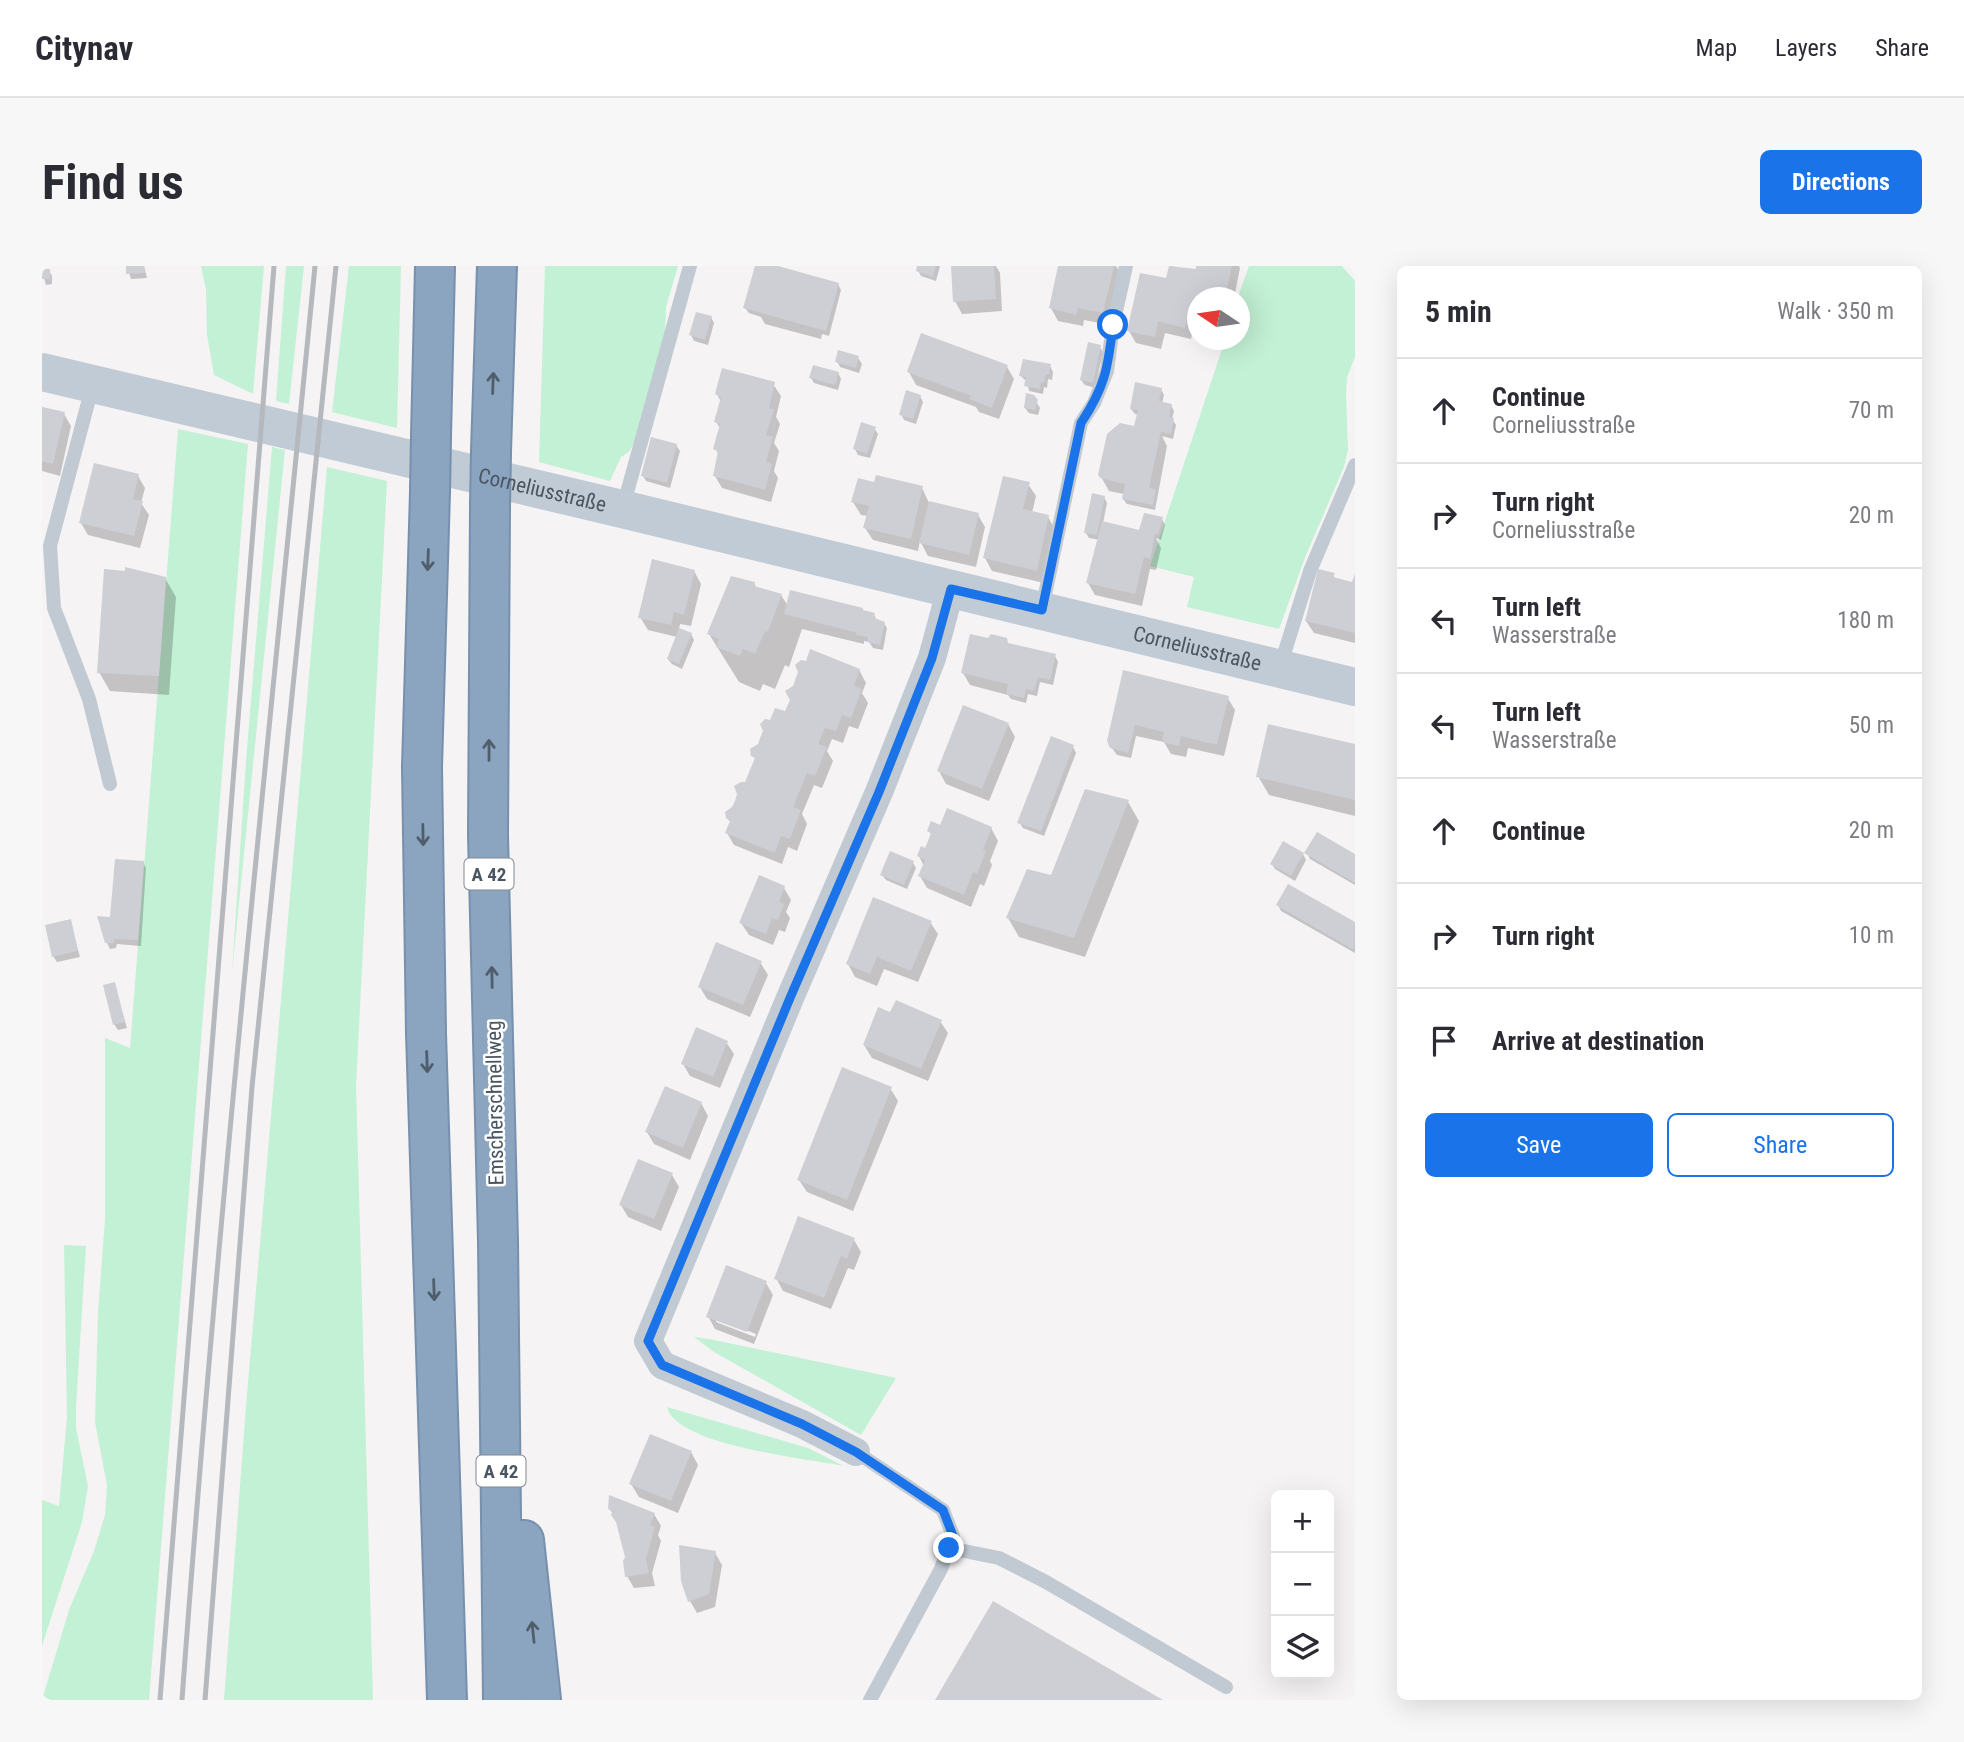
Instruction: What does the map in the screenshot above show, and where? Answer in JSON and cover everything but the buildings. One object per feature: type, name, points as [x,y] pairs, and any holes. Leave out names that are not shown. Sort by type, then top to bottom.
[{"type":"highway","points":[[435,266],[423,807],[426,1033],[447,1700]]},
{"type":"highway","name":"Emscherschnellweg","points":[[497,266],[490,506],[488,835],[498,1241],[503,1700]]},
{"type":"highway","points":[[498,1241],[541,1700]]},
{"type":"highway","points":[[421,1700],[422,1554],[438,1448]]},
{"type":"main road","name":"Corneliusstraße","points":[[42,372],[1355,687]]},
{"type":"street","points":[[856,1452],[802,1424],[662,1365],[648,1341],[790,998],[879,792],[932,658],[951,589]]},
{"type":"lane","points":[[622,509],[690,266]]},
{"type":"lane","points":[[1042,610],[1081,423],[1094,403],[1107,371],[1113,325],[1126,266]]},
{"type":"lane","points":[[93,384],[50,546],[54,608],[89,699],[110,784]]},
{"type":"lane","points":[[1280,668],[1310,571],[1355,465]]},
{"type":"lane","points":[[856,1452],[943,1510],[953,1536],[941,1569],[870,1700]]},
{"type":"lane","points":[[949,1548],[999,1558],[1046,1582],[1226,1687]]},
{"type":"green space","points":[[201,266],[264,266],[253,394],[214,375],[207,335],[206,290]]},
{"type":"green space","points":[[286,266],[304,266],[289,404],[276,401]]},
{"type":"green space","points":[[349,266],[401,266],[397,428],[332,412]]},
{"type":"green space","points":[[545,266],[678,266],[666,307],[665,332],[636,439],[629,452],[621,457],[610,481],[539,462]]},
{"type":"green space","points":[[1249,266],[1342,266],[1355,281],[1355,357],[1347,377],[1346,394],[1348,450],[1344,467],[1306,555],[1279,629],[1187,607],[1194,577],[1150,566],[1222,350],[1250,350],[1250,287],[1242,287]]},
{"type":"green space","points":[[178,429],[248,444],[149,1700],[42,1700],[69,1610],[94,1551],[105,1515],[107,1485],[95,1422],[98,1312],[105,1219],[105,1038],[130,1048]]},
{"type":"green space","points":[[272,447],[285,450],[232,972],[246,761]]},
{"type":"green space","points":[[327,467],[387,481],[356,1085],[373,1700],[224,1700],[246,1406]]},
{"type":"green space","points":[[64,1245],[86,1246],[76,1428],[88,1486],[82,1522],[42,1646],[42,1500],[59,1506],[67,1417]]},
{"type":"green space","points":[[694,1337],[896,1378],[861,1435],[714,1352]]},
{"type":"green space","points":[[667,1407],[808,1448],[844,1466],[717,1441],[675,1420]]},
{"type":"railway","points":[[160,1700],[274,266]]},
{"type":"railway","points":[[182,1700],[227,1162],[315,266]]},
{"type":"railway","points":[[205,1700],[252,1087],[336,266]]},
{"type":"route","points":[[949,1548],[953,1536],[943,1510],[856,1452],[802,1424],[662,1365],[648,1341],[790,998],[879,792],[932,658],[951,589],[1042,610],[1081,423],[1094,403],[1107,371],[1113,325]]}]
